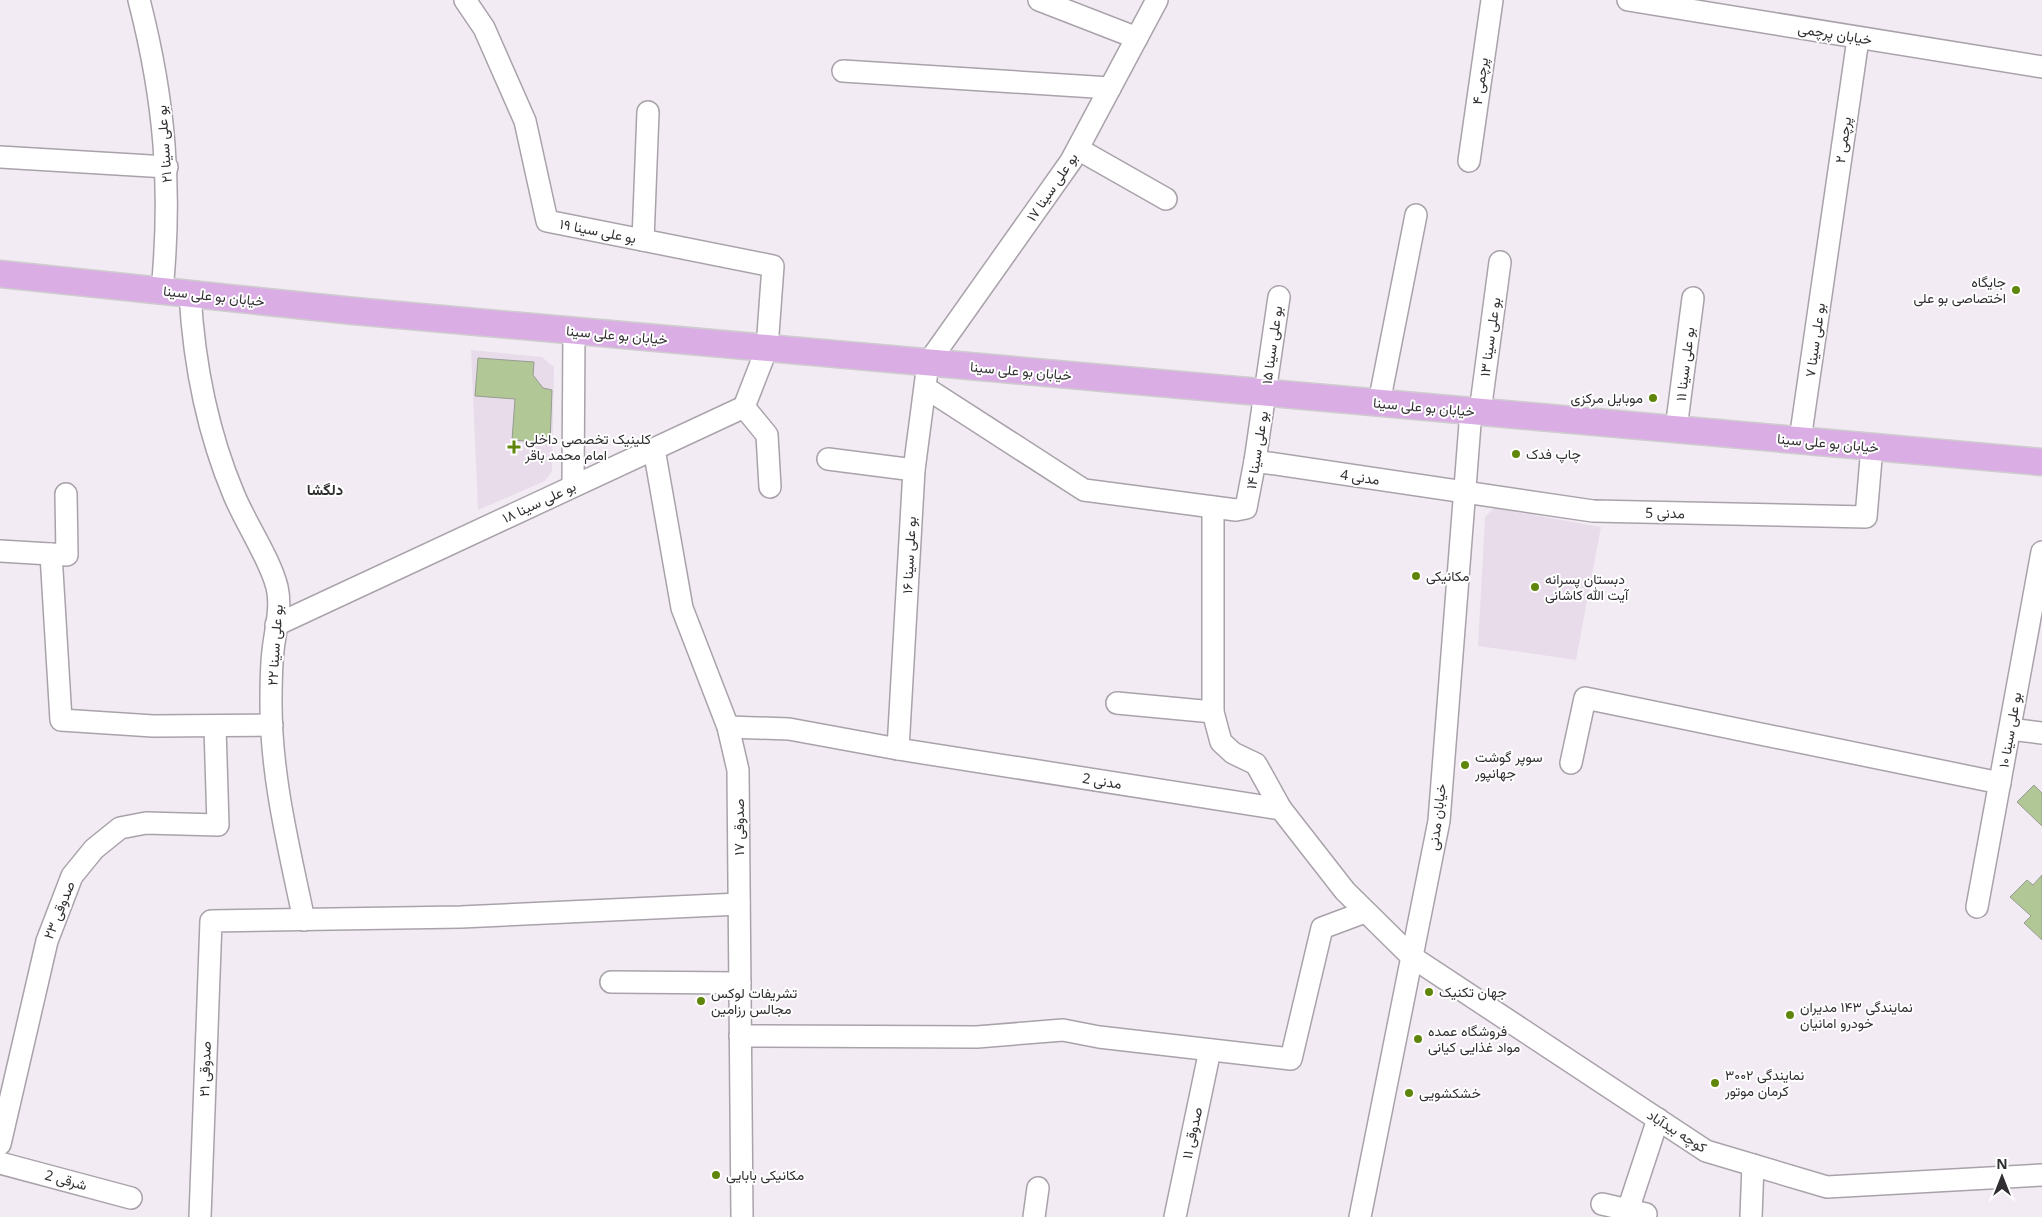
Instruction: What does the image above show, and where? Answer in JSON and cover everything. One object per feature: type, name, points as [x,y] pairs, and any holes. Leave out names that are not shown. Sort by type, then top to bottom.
[{"type":"main road","name":"خیابان بو علی سینا","points":[[0,274],[190,294],[768,348],[927,375],[1265,393],[2042,462]]},
{"type":"street","name":"بو علی سینا ۲۱","points":[[139,0],[152,52],[162,110],[167,167],[168,231],[162,291]]},
{"type":"street","name":"بو علی سینا ۱۹","points":[[465,0],[484,28],[525,121],[546,220],[773,266],[768,348]]},
{"type":"street","points":[[1039,0],[1137,38]]},
{"type":"street","name":"بو علی سینا ۱۷","points":[[927,375],[1078,149],[1157,0]]},
{"type":"street","name":"پرچمی ۴","points":[[1469,161],[1492,0]]},
{"type":"street","name":"خیابان پرچمی","points":[[1628,0],[1706,6],[1858,38],[2042,67]]},
{"type":"street","name":"پرچمی ۲","points":[[1829,241],[1858,38]]},
{"type":"street","points":[[843,72],[1110,88]]},
{"type":"street","points":[[643,240],[648,112]]},
{"type":"street","points":[[1078,149],[1166,199]]},
{"type":"street","points":[[0,157],[167,167]]},
{"type":"street","points":[[1379,403],[1416,215]]},
{"type":"street","name":"بو علی سینا ۷","points":[[1800,440],[1829,241]]},
{"type":"street","name":"بو علی سینا ۱۳","points":[[1475,411],[1500,262]]},
{"type":"street","name":"بو علی سینا ۲۲","points":[[190,294],[192,332],[199,380],[210,427],[232,492],[277,587],[279,605],[273,654],[272,725],[279,803],[304,920]]},
{"type":"street","name":"بو علی سینا ۱۵","points":[[1265,393],[1279,296]]},
{"type":"street","name":"بو علی سینا ۱۱","points":[[1676,429],[1693,298]]},
{"type":"street","points":[[573,486],[574,331]]},
{"type":"street","points":[[768,348],[744,407],[767,435],[770,487]]},
{"type":"street","points":[[927,375],[1084,490],[1213,507],[1213,712],[1221,742],[1233,753],[1256,764],[1281,809],[1324,866],[1365,912],[1412,957]]},
{"type":"street","name":"بو علی سینا ۱۶","points":[[898,749],[914,470],[927,375]]},
{"type":"street","name":"بو علی سینا ۱۴","points":[[1213,507],[1236,510],[1246,508],[1265,393]]},
{"type":"street","name":"بو علی سینا ۱۸","points":[[276,625],[744,407]]},
{"type":"street","name":"خیابان مدنی","points":[[1360,1217],[1439,822],[1464,492],[1475,411]]},
{"type":"street","name":"مدنی 5","points":[[1464,492],[1593,511],[1866,517],[1872,447]]},
{"type":"street","name":"صدوقی ۱۷","points":[[654,449],[682,608],[728,728],[738,770],[742,1217]]},
{"type":"street","points":[[828,459],[914,470]]},
{"type":"street","name":"مدنی 4","points":[[1255,461],[1464,492]]},
{"type":"street","points":[[0,551],[67,555],[66,494]]},
{"type":"street","name":"بو علی سینا ۱۰","points":[[1977,907],[2042,552]]},
{"type":"street","points":[[51,554],[61,720],[153,726],[215,727],[272,725]]},
{"type":"street","points":[[1571,763],[1585,698],[2000,783]]},
{"type":"street","points":[[1118,703],[1213,712]]},
{"type":"street","name":"صدوقی ۲۳","points":[[0,1144],[8,1076],[46,941],[72,876],[94,849],[120,828],[146,823],[218,825],[215,727]]},
{"type":"street","name":"مدنی 2","points":[[728,728],[789,729],[898,749],[1281,809]]},
{"type":"street","points":[[2010,729],[2042,733]]},
{"type":"street","points":[[304,920],[461,918],[739,904]]},
{"type":"street","points":[[740,1036],[977,1037],[1063,1030],[1099,1037],[1291,1059],[1322,928],[1365,912]]},
{"type":"street","name":"صدوقی ۲۱","points":[[200,1217],[210,921],[304,920]]},
{"type":"street","name":"کوچه بیدآباد","points":[[1412,957],[1706,1151],[1827,1187],[2042,1175]]},
{"type":"street","points":[[611,982],[740,984]]},
{"type":"street","name":"صدوقی ۱۱","points":[[1175,1217],[1210,1050]]},
{"type":"street","points":[[1602,1204],[1637,1212],[1658,1119]]},
{"type":"street","name":"شرقی 2","points":[[0,1163],[131,1198]]},
{"type":"street","points":[[1751,1217],[1752,1165]]},
{"type":"street","points":[[1034,1217],[1038,1188]]},
{"type":"shaded area","name":"کلینیک تخصصی داخلی امام محمد باقر","points":[[471,350],[542,357],[554,367],[552,471],[545,481],[478,510]]},
{"type":"shaded area","name":"دبستان پسرانه آیت الله کاشانی","points":[[1494,508],[1601,527],[1576,660],[1478,646],[1485,517]]},
{"type":"building","points":[[478,358],[534,362],[533,375],[543,388],[552,390],[550,443],[512,440],[515,399],[475,396]]},
{"type":"building","points":[[2034,785],[2042,793],[2042,826],[2017,802]]},
{"type":"building","points":[[2042,875],[2042,940],[2024,923],[2031,916],[2010,897],[2027,880],[2033,885]]},
{"type":"place","name":"جایگاه اختصاصی بو علی","points":[[2016,290]]},
{"type":"place","name":"موبایل مرکزی","points":[[1653,398]]},
{"type":"place","name":"کلینیک تخصصی داخلی امام محمد باقر","points":[[514,447]]},
{"type":"place","name":"چاپ فدک","points":[[1516,454]]},
{"type":"place","name":"مکانیکی","points":[[1416,576]]},
{"type":"place","name":"دبستان پسرانه آیت الله کاشانی","points":[[1535,587]]},
{"type":"place","name":"سوپر گوشت جهانپور","points":[[1465,765]]},
{"type":"place","name":"جهان تکنیک","points":[[1429,992]]},
{"type":"place","name":"تشریفات لوکس مجالس رزامین","points":[[701,1001]]},
{"type":"place","name":"نمایندگی ۱۴۳ مدیران خودرو امانیان","points":[[1790,1015]]},
{"type":"place","name":"فروشگاه عمده مواد غذایی کیانی","points":[[1418,1039]]},
{"type":"place","name":"نمایندگی ۳۰۰۲ کرمان موتور","points":[[1715,1083]]},
{"type":"place","name":"خشکشویی","points":[[1409,1093]]},
{"type":"place","name":"مکانیکی بابایی","points":[[716,1175]]},
{"type":"district","name":"دلگشا","points":[[325,490]]}]
